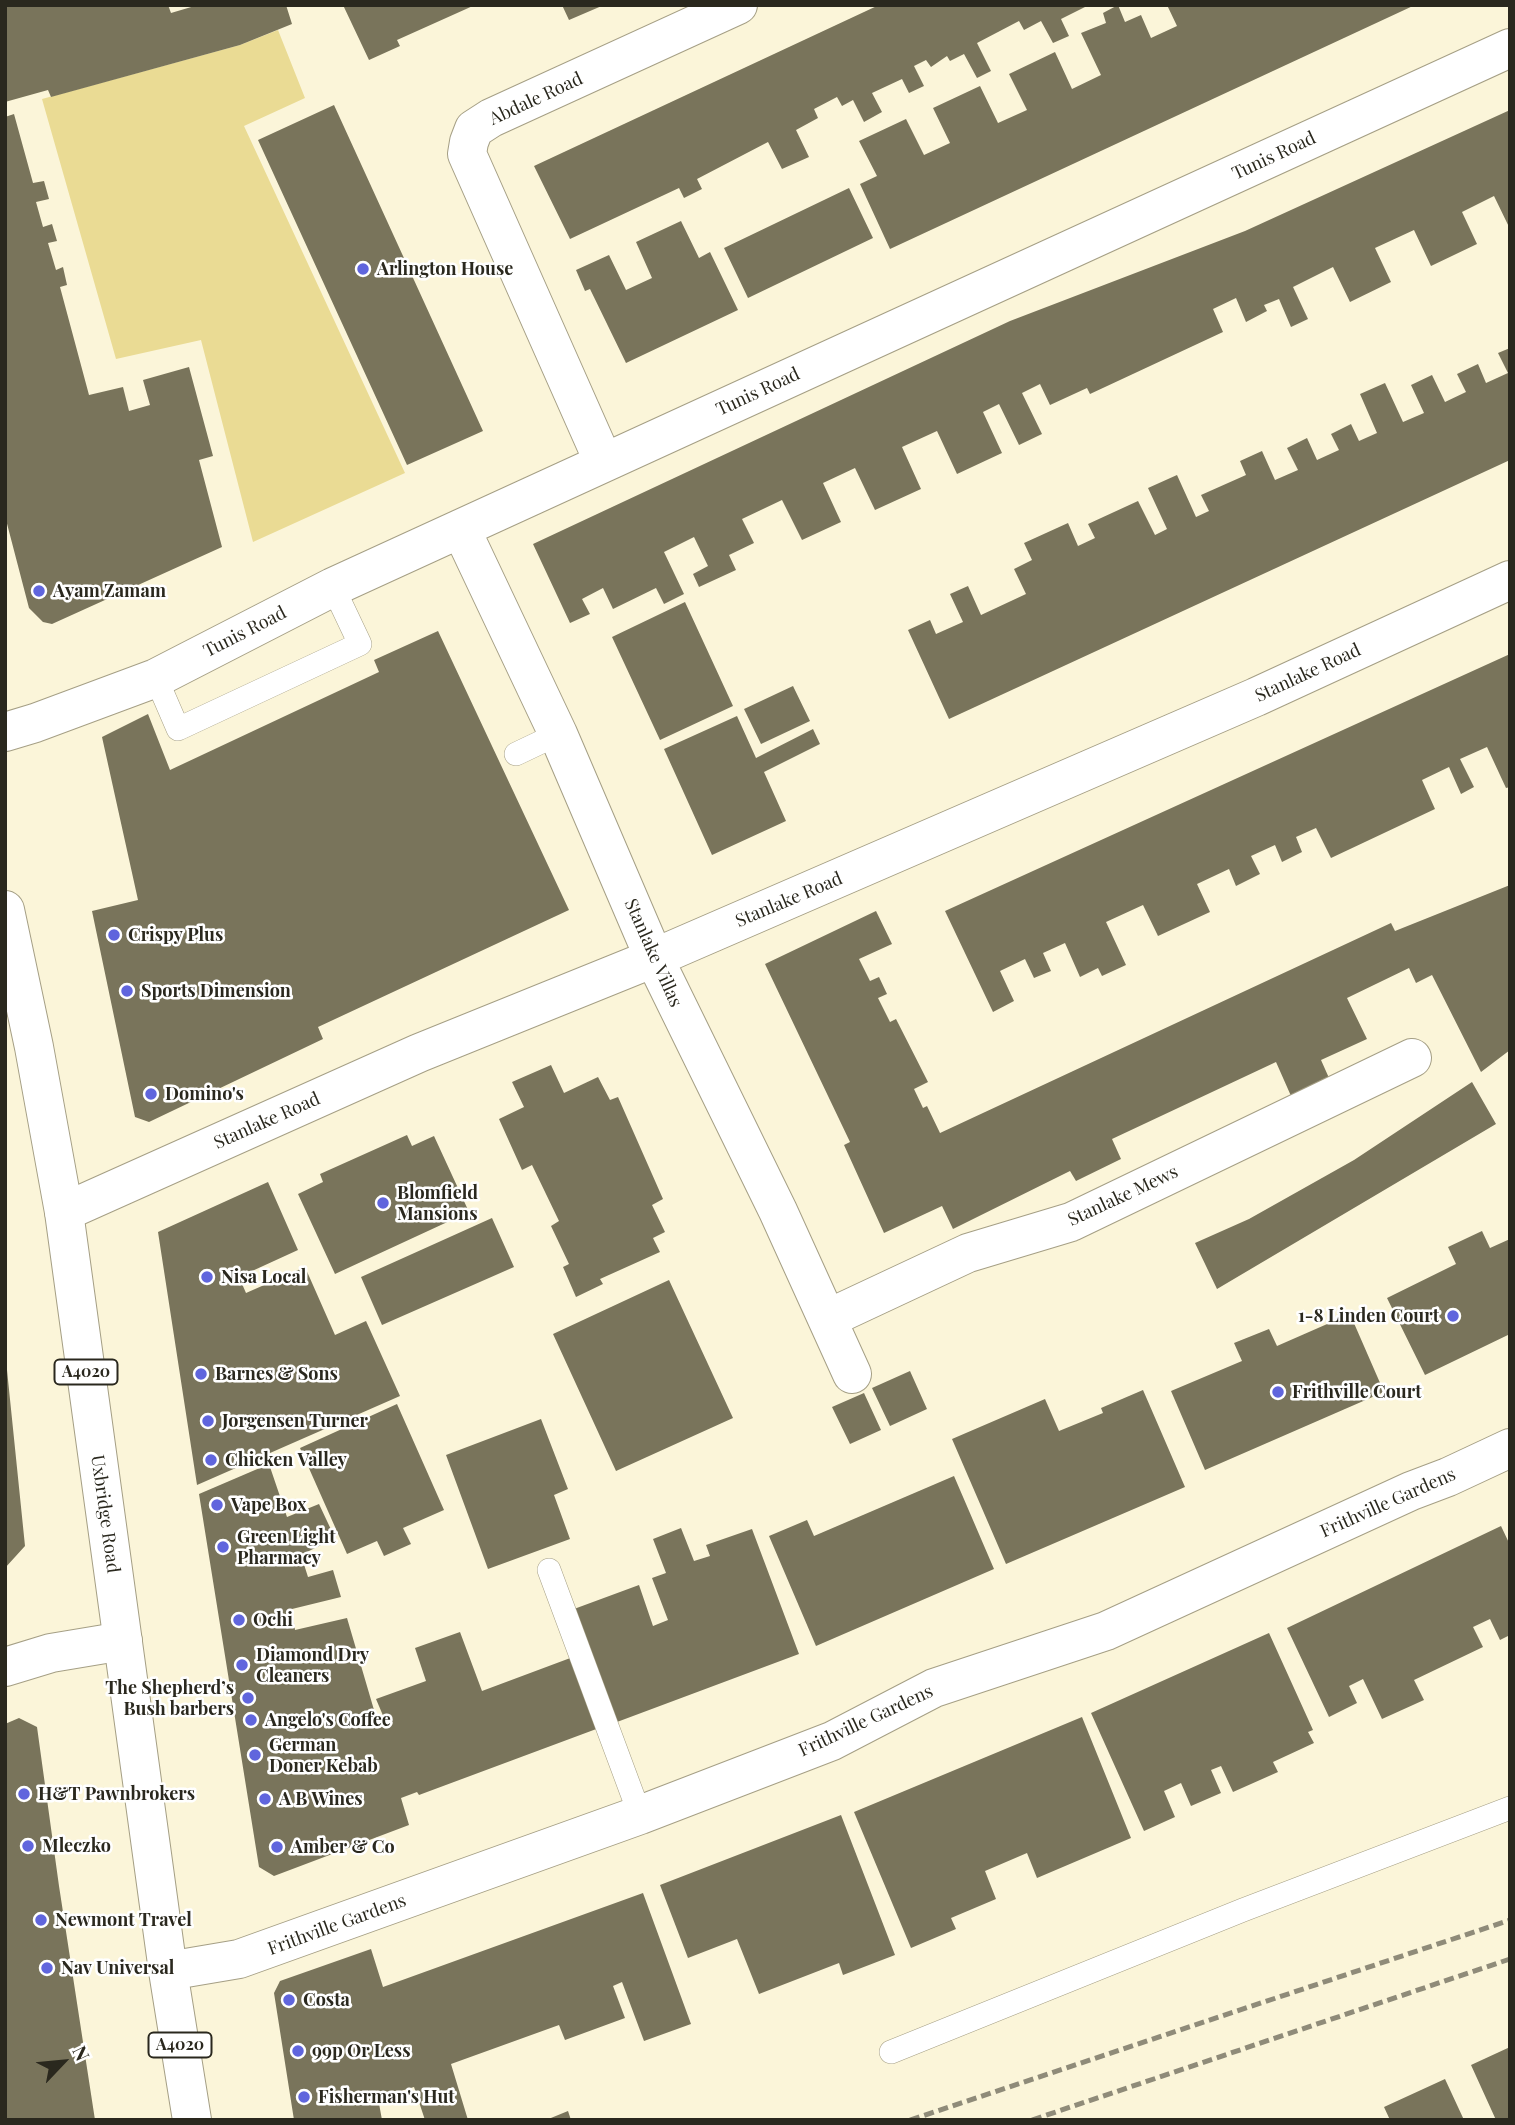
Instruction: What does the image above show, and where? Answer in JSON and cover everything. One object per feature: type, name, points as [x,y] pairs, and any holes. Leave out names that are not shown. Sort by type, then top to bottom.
[{"type":"street","name":"Abdale Road","points":[[604,463],[467,154],[469,142],[474,129],[491,118],[738,5]]},
{"type":"street","name":"Tunis Road","points":[[5,732],[156,678],[333,587],[1510,48]]},
{"type":"street","name":"Stanlake Villas","points":[[461,529],[558,734],[654,958],[778,1211],[852,1374]]},
{"type":"street","name":"Stanlake Road","points":[[64,1212],[419,1053],[654,958],[1256,697],[1510,580]]},
{"type":"street","name":"Uxbridge Road","points":[[5,910],[34,1047],[64,1212],[168,1971],[192,2120]]},
{"type":"street","name":"Stanlake Mews","points":[[827,1319],[968,1253],[1071,1222],[1412,1058]]},
{"type":"street","name":"Frithville Gardens","points":[[168,1971],[239,1959],[640,1815],[832,1741],[934,1688],[1106,1631],[1510,1448]]},
{"type":"street","points":[[5,1667],[51,1653],[123,1642]]},
{"type":"lane","points":[[156,678],[178,729],[360,644],[333,587]]},
{"type":"lane","points":[[516,754],[558,734]]},
{"type":"lane","points":[[549,1570],[640,1815]]},
{"type":"lane","points":[[891,2052],[1243,1910],[1510,1808]]},
{"type":"shaded area","points":[[278,30],[305,98],[244,126],[405,473],[253,542],[201,340],[116,359],[42,99],[240,45]]},
{"type":"building","points":[[5,5],[168,5],[171,13],[198,5],[286,5],[292,24],[240,45],[51,97],[48,90],[5,102]]},
{"type":"building","points":[[343,5],[475,5],[397,40],[400,46],[369,60]]},
{"type":"building","points":[[562,5],[604,5],[569,20]]},
{"type":"building","points":[[879,5],[1089,5],[1061,19],[1069,36],[1053,43],[1041,21],[1024,30],[1019,21],[977,43],[991,71],[977,78],[964,54],[950,61],[947,56],[931,67],[926,60],[914,66],[924,86],[909,93],[902,79],[872,93],[882,112],[864,122],[853,100],[842,106],[837,97],[814,109],[818,118],[796,130],[809,157],[782,169],[768,142],[697,179],[702,189],[684,198],[679,188],[570,239],[534,166]]},
{"type":"building","points":[[1118,5],[1125,22],[1141,15],[1151,38],[1177,26],[1167,5],[1415,5],[890,249],[860,184],[877,176],[859,141],[906,119],[924,155],[950,143],[933,108],[980,86],[998,123],[1027,110],[1009,74],[1055,52],[1072,89],[1101,75],[1081,33],[1106,23],[1103,13]]},
{"type":"building","name":"Arlington House","points":[[334,105],[483,431],[407,465],[258,140]]},
{"type":"building","points":[[1510,110],[1510,229],[1494,196],[1462,212],[1477,244],[1431,266],[1414,230],[1375,248],[1391,282],[1350,302],[1333,267],[1293,287],[1308,319],[1291,327],[1279,299],[1264,305],[1267,311],[1246,322],[1236,298],[1213,309],[1223,332],[1090,394],[1087,388],[1050,405],[1040,384],[1022,393],[1042,434],[1019,445],[999,404],[983,412],[1002,453],[957,474],[937,431],[902,447],[921,489],[875,510],[855,468],[823,483],[841,522],[802,540],[782,500],[742,519],[754,543],[729,555],[736,570],[699,587],[693,574],[708,566],[694,537],[664,552],[684,594],[664,604],[656,588],[613,609],[603,588],[582,599],[590,614],[570,623],[533,544],[1010,321],[1245,231]]},
{"type":"building","points":[[14,114],[33,183],[44,181],[49,199],[36,202],[43,227],[52,224],[57,241],[48,243],[56,270],[63,267],[67,285],[60,287],[89,395],[123,387],[129,411],[150,405],[143,380],[189,367],[213,456],[199,460],[222,547],[52,624],[43,622],[29,608],[5,516],[5,117]]},
{"type":"building","points":[[849,188],[873,238],[748,298],[724,248]]},
{"type":"building","points":[[681,221],[699,258],[710,252],[738,310],[626,363],[590,289],[585,291],[576,270],[609,255],[626,290],[652,278],[636,242]]},
{"type":"building","points":[[1510,348],[1510,460],[949,719],[908,630],[930,620],[936,634],[963,622],[950,594],[968,586],[981,615],[1026,594],[1014,569],[1032,560],[1024,543],[1068,523],[1078,546],[1095,538],[1088,524],[1138,501],[1155,535],[1167,529],[1148,488],[1177,475],[1196,517],[1209,511],[1201,495],[1246,475],[1240,461],[1262,451],[1275,480],[1298,470],[1287,448],[1307,438],[1317,460],[1339,450],[1331,434],[1351,424],[1359,441],[1377,433],[1360,394],[1385,383],[1403,422],[1424,413],[1411,385],[1432,375],[1445,402],[1466,392],[1457,374],[1478,364],[1486,383],[1508,373],[1498,353]]},
{"type":"building","points":[[685,602],[733,706],[660,740],[612,637]]},
{"type":"building","points":[[438,631],[569,910],[318,1027],[323,1039],[149,1122],[135,1117],[92,911],[138,900],[102,737],[148,714],[170,770],[379,672],[374,660]]},
{"type":"building","points":[[1510,654],[1510,787],[1506,788],[1487,747],[1460,759],[1474,787],[1461,794],[1449,767],[1422,780],[1435,809],[1331,858],[1316,828],[1296,837],[1302,852],[1282,862],[1275,845],[1251,856],[1260,874],[1236,886],[1229,869],[1197,884],[1210,912],[1158,936],[1143,905],[1106,922],[1126,965],[1102,976],[1098,968],[1080,977],[1065,943],[1043,953],[1051,971],[1034,978],[1025,959],[1000,971],[1014,1001],[993,1012],[945,911]]},
{"type":"building","points":[[793,686],[810,721],[761,744],[744,709]]},
{"type":"building","points":[[737,716],[756,758],[813,729],[820,744],[764,772],[786,821],[712,855],[664,749]]},
{"type":"building","points":[[1510,885],[1510,1050],[1481,1072],[1432,975],[1416,983],[1409,968],[1347,998],[1367,1039],[1321,1060],[1333,1087],[1295,1105],[1276,1062],[1112,1139],[1121,1159],[1076,1181],[1070,1171],[953,1229],[942,1206],[884,1233],[844,1145],[850,1142],[765,964],[876,911],[892,944],[859,959],[870,981],[879,977],[887,994],[878,998],[890,1022],[896,1019],[928,1082],[914,1089],[923,1108],[927,1106],[940,1133],[1391,923],[1395,931]]},
{"type":"building","points":[[551,1065],[564,1093],[598,1077],[610,1100],[618,1097],[663,1199],[652,1205],[665,1232],[653,1238],[660,1252],[600,1279],[603,1284],[576,1297],[563,1267],[569,1264],[551,1226],[559,1221],[532,1165],[522,1170],[499,1119],[524,1107],[512,1082]]},
{"type":"building","points":[[1472,1082],[1496,1124],[1217,1289],[1195,1243],[1249,1219],[1354,1160]]},
{"type":"building","name":"Blomfield Mansions","points":[[407,1135],[412,1146],[434,1136],[469,1212],[335,1274],[298,1194],[323,1182],[320,1174]]},
{"type":"building","points":[[268,1182],[298,1250],[239,1277],[246,1293],[305,1267],[335,1335],[366,1321],[400,1396],[197,1485],[158,1232]]},
{"type":"building","points":[[492,1218],[514,1267],[382,1325],[361,1277]]},
{"type":"building","name":"1-8 Linden Court","points":[[1482,1231],[1490,1248],[1510,1239],[1510,1334],[1425,1375],[1387,1298],[1456,1264],[1448,1247]]},
{"type":"building","points":[[669,1280],[733,1418],[616,1471],[553,1334]]},
{"type":"building","name":"Frithville Court","points":[[1350,1314],[1384,1392],[1205,1470],[1171,1391],[1242,1361],[1234,1343],[1269,1329],[1277,1346]]},
{"type":"building","points":[[7,1370],[25,1546],[5,1568],[5,1371]]},
{"type":"building","points":[[910,1371],[927,1409],[890,1426],[872,1388]]},
{"type":"building","points":[[1143,1390],[1185,1487],[1006,1564],[952,1439],[1045,1399],[1059,1431],[1103,1413],[1101,1408]]},
{"type":"building","points":[[864,1393],[881,1430],[850,1444],[832,1407]]},
{"type":"building","points":[[397,1404],[444,1510],[403,1528],[411,1544],[384,1556],[377,1541],[347,1554],[300,1448]]},
{"type":"building","points":[[541,1419],[568,1489],[554,1495],[570,1539],[488,1569],[446,1455]]},
{"type":"building","points":[[269,1464],[287,1517],[319,1504],[335,1538],[301,1555],[308,1577],[333,1570],[341,1597],[292,1609],[295,1630],[347,1618],[379,1727],[387,1725],[376,1699],[426,1681],[415,1648],[460,1632],[482,1691],[573,1657],[599,1728],[419,1795],[417,1792],[401,1798],[409,1825],[274,1876],[259,1867],[199,1494]]},
{"type":"building","points":[[954,1476],[994,1569],[816,1646],[769,1536],[807,1520],[814,1536]]},
{"type":"building","points":[[1501,1526],[1510,1545],[1510,1635],[1500,1640],[1490,1619],[1473,1627],[1483,1647],[1414,1680],[1424,1700],[1382,1719],[1363,1679],[1349,1686],[1357,1703],[1329,1717],[1287,1628]]},
{"type":"building","points":[[681,1528],[694,1561],[710,1556],[706,1545],[752,1529],[799,1654],[617,1722],[574,1609],[639,1585],[653,1626],[668,1620],[652,1578],[666,1573],[653,1539]]},
{"type":"building","points":[[1269,1633],[1313,1730],[1308,1732],[1314,1743],[1273,1762],[1278,1772],[1233,1792],[1221,1766],[1211,1770],[1221,1793],[1191,1806],[1181,1783],[1164,1791],[1175,1817],[1144,1831],[1091,1713]]},
{"type":"building","points":[[1082,1717],[1131,1838],[1037,1878],[1027,1853],[985,1871],[996,1899],[951,1918],[956,1929],[911,1948],[854,1812]]},
{"type":"building","points":[[19,1718],[37,1727],[95,2120],[5,2120],[5,1724]]},
{"type":"building","points":[[841,1815],[895,1955],[843,1975],[839,1963],[759,1994],[737,1939],[688,1958],[660,1885]]},
{"type":"building","points":[[643,1893],[691,2024],[644,2041],[622,1982],[613,1986],[625,2018],[565,2040],[559,2025],[451,2064],[468,2120],[425,2120],[414,2087],[378,2098],[382,2120],[294,2120],[274,1993],[280,1981],[371,1949],[383,1987]]},
{"type":"building","points":[[1510,2047],[1510,2120],[1496,2120],[1471,2065]]},
{"type":"building","points":[[1445,2079],[1464,2120],[1390,2120],[1384,2107]]},
{"type":"building","points":[[568,2111],[571,2120],[546,2120]]},
{"type":"railway","points":[[910,2120],[1510,1920]]},
{"type":"railway","points":[[1032,2120],[1510,1959]]},
{"type":"place","name":"Arlington House","points":[[363,269]]},
{"type":"place","name":"Ayam Zamam","points":[[39,591]]},
{"type":"place","name":"Crispy Plus","points":[[114,935]]},
{"type":"place","name":"Sports Dimension","points":[[127,991]]},
{"type":"place","name":"Domino's","points":[[151,1094]]},
{"type":"place","name":"Blomfield Mansions","points":[[383,1203]]},
{"type":"place","name":"Nisa Local","points":[[207,1277]]},
{"type":"place","name":"1-8 Linden Court","points":[[1453,1316]]},
{"type":"place","name":"Barnes & Sons","points":[[201,1374]]},
{"type":"place","name":"Frithville Court","points":[[1278,1392]]},
{"type":"place","name":"Jorgensen Turner","points":[[208,1421]]},
{"type":"place","name":"Chicken Valley","points":[[211,1460]]},
{"type":"place","name":"Vape Box","points":[[217,1505]]},
{"type":"place","name":"Green Light Pharmacy","points":[[223,1547]]},
{"type":"place","name":"Ochi","points":[[239,1620]]},
{"type":"place","name":"Diamond Dry Cleaners","points":[[242,1665]]},
{"type":"place","name":"The Shepherd’s Bush barbers","points":[[248,1698]]},
{"type":"place","name":"Angelo's Coffee","points":[[251,1720]]},
{"type":"place","name":"German Doner Kebab","points":[[255,1755]]},
{"type":"place","name":"H&T Pawnbrokers","points":[[24,1794]]},
{"type":"place","name":"A B Wines","points":[[265,1799]]},
{"type":"place","name":"Mleczko","points":[[28,1846]]},
{"type":"place","name":"Amber & Co","points":[[277,1847]]},
{"type":"place","name":"Newmont Travel","points":[[41,1920]]},
{"type":"place","name":"Nav Universal","points":[[47,1968]]},
{"type":"place","name":"Costa","points":[[289,2000]]},
{"type":"place","name":"99p Or Less","points":[[298,2051]]},
{"type":"place","name":"Fisherman's Hut","points":[[304,2097]]}]
